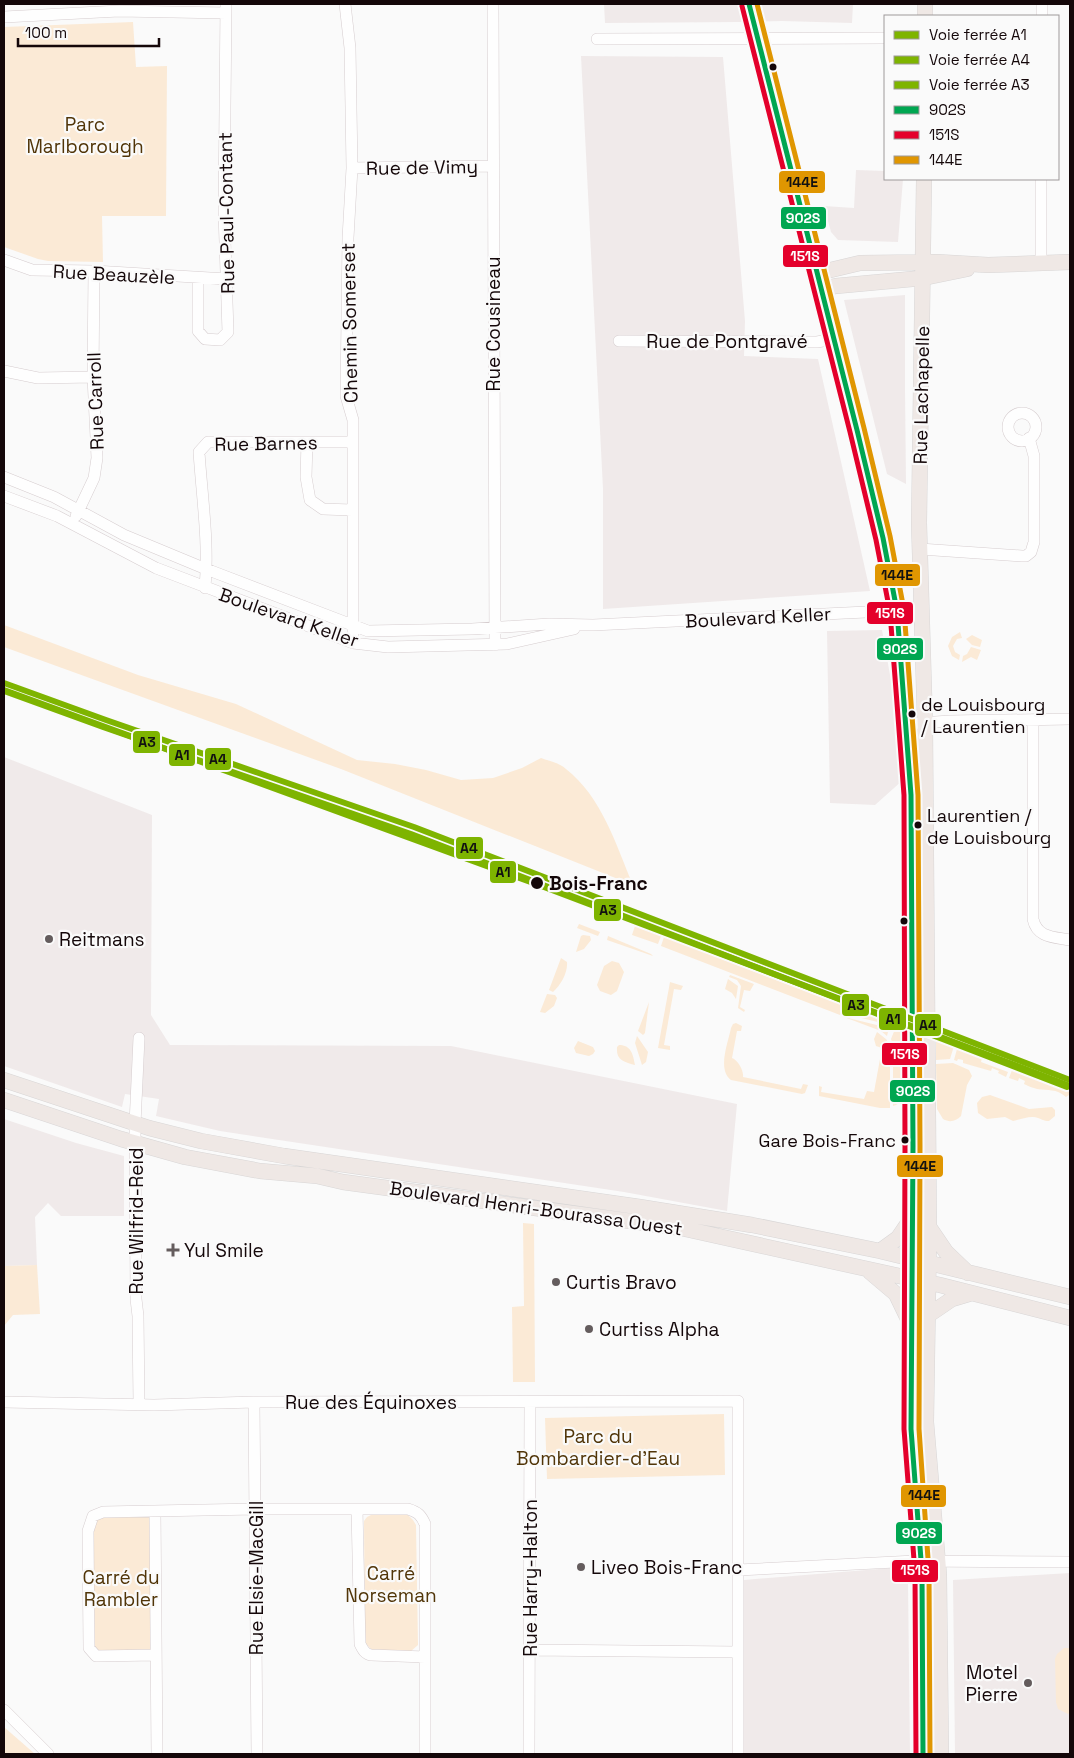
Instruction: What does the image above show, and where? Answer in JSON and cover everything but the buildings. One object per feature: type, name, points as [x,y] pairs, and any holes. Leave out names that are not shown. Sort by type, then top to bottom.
[{"type":"main road","points":[[749,4],[881,530],[897,611],[911,795],[919,1037],[929,1227],[927,1431],[938,1561],[941,1754]]},
{"type":"main road","name":"Rue Lachapelle","points":[[919,1037],[925,723],[920,549],[924,180]]},
{"type":"main road","points":[[818,273],[860,263],[924,262],[988,265],[1070,262]]},
{"type":"main road","points":[[822,289],[923,278],[988,265]]},
{"type":"main road","points":[[919,1037],[912,1259],[911,1439],[921,1561],[923,1754]]},
{"type":"main road","name":"Boulevard Henri-Bourassa Ouest","points":[[4,1080],[135,1124],[201,1141],[270,1154],[700,1216],[880,1251],[1070,1297]]},
{"type":"main road","name":"Boulevard Henri-Bourassa Ouest","points":[[4,1100],[136,1144],[194,1159],[260,1171],[317,1176],[343,1182],[681,1228],[928,1282],[1070,1318]]},
{"type":"main road","points":[[880,1251],[898,1238],[913,1216]]},
{"type":"main road","points":[[929,1227],[946,1252],[968,1273]]},
{"type":"main road","points":[[867,1270],[896,1294],[911,1327]]},
{"type":"main road","points":[[928,1316],[952,1299],[974,1293]]},
{"type":"street","name":"Chemin Somerset","points":[[345,4],[350,48],[352,168],[348,238],[346,396],[353,420],[353,643]]},
{"type":"street","name":"Rue Cousineau","points":[[493,4],[495,645]]},
{"type":"street","points":[[4,17],[119,7],[226,8]]},
{"type":"street","name":"Rue Paul-Contant","points":[[198,278],[198,331],[205,339],[220,340],[228,332],[224,214],[226,8]]},
{"type":"street","points":[[597,39],[884,38]]},
{"type":"street","name":"Rue de Vimy","points":[[352,168],[493,166]]},
{"type":"street","points":[[1041,180],[1041,262]]},
{"type":"street","name":"Rue Beauzèle","points":[[4,260],[32,270],[94,271],[227,279]]},
{"type":"street","name":"Rue Carroll","points":[[72,525],[94,478],[97,458],[93,377],[94,271]]},
{"type":"street","name":"Rue de Pontgravé","points":[[619,341],[817,342],[834,340]]},
{"type":"street","points":[[4,371],[38,378],[93,377]]},
{"type":"street","points":[[920,549],[1022,556],[1026,556],[1031,552],[1034,542],[1034,456],[1030,438]]},
{"type":"street","name":"Rue Barnes","points":[[205,588],[206,569],[199,452],[208,442],[353,442]]},
{"type":"street","points":[[307,442],[306,477],[310,500],[323,509],[352,510]]},
{"type":"street","name":"Boulevard Keller","points":[[4,477],[54,497],[124,535],[206,569],[368,631],[495,628],[549,624],[593,625],[922,611]]},
{"type":"street","name":"Boulevard Keller","points":[[4,496],[57,516],[156,568],[353,643],[388,647],[495,645],[522,642],[593,625]]},
{"type":"street","points":[[906,724],[1070,719]]},
{"type":"street","points":[[1033,720],[1034,923],[1041,934],[1070,940]]},
{"type":"street","name":"Rue Wilfrid-Reid","points":[[139,1038],[135,1124],[136,1300],[138,1316],[139,1404]]},
{"type":"street","name":"Rue des Équinoxes","points":[[4,1402],[139,1404],[738,1401],[738,1570]]},
{"type":"street","name":"Rue Elsie-MacGill","points":[[254,1402],[257,1754]]},
{"type":"street","name":"Rue Harry-Halton","points":[[529,1754],[530,1402]]},
{"type":"street","points":[[156,1655],[96,1656],[89,1648],[88,1531],[93,1516],[103,1512],[255,1509],[408,1509],[421,1515],[425,1524],[426,1754]]},
{"type":"street","points":[[357,1509],[360,1644],[363,1650],[371,1655],[425,1657]]},
{"type":"street","points":[[155,1511],[157,1754]]},
{"type":"street","points":[[738,1754],[738,1570],[921,1561],[1070,1562]]},
{"type":"street","points":[[530,1650],[738,1652]]},
{"type":"street","points":[[4,1710],[48,1754]]},
{"type":"shaded area","points":[[604,4],[853,4],[852,23],[782,21],[605,23]]},
{"type":"shaded area","points":[[581,56],[723,57],[745,321],[744,356],[818,359],[870,591],[603,609],[603,489]]},
{"type":"shaded area","points":[[856,170],[884,171],[884,180],[903,180],[898,242],[838,240],[831,232],[824,206],[854,208]]},
{"type":"shaded area","points":[[905,295],[906,484],[887,474],[844,300]]},
{"type":"shaded area","points":[[882,630],[898,720],[903,780],[875,805],[830,803],[827,631]]},
{"type":"shaded area","points":[[4,757],[152,815],[151,1015],[170,1045],[451,1046],[737,1104],[727,1211],[624,1192],[220,1131],[156,1116],[159,1099],[125,1094],[122,1107],[4,1066]]},
{"type":"shaded area","points":[[4,1119],[76,1143],[124,1156],[124,1216],[61,1216],[48,1203],[35,1217],[37,1265],[4,1266]]},
{"type":"shaded area","points":[[891,1568],[903,1571],[908,1582],[910,1754],[743,1754],[744,1580]]},
{"type":"shaded area","points":[[1070,1573],[1070,1754],[955,1754],[953,1580]]},
{"type":"green space","name":"Parc Marlborough","points":[[133,22],[136,67],[167,66],[166,216],[102,216],[103,262],[48,261],[4,247],[4,27]]},
{"type":"green space","points":[[4,625],[138,675],[236,704],[357,760],[395,764],[461,780],[493,778],[522,768],[541,758],[558,764],[579,780],[599,807],[633,885],[341,769],[4,647]]},
{"type":"green space","points":[[960,632],[962,638],[957,639],[953,646],[955,652],[960,655],[959,660],[952,656],[948,646],[952,637]]},
{"type":"green space","points":[[972,635],[982,640],[980,647],[972,645],[966,639]]},
{"type":"green space","points":[[971,647],[981,650],[977,660],[971,657],[962,662],[963,656],[967,654]]},
{"type":"green space","points":[[579,924],[600,932],[598,936],[577,928]]},
{"type":"green space","points":[[635,926],[661,936],[658,944],[632,935]]},
{"type":"green space","points":[[581,936],[590,936],[591,940],[584,949],[576,952]]},
{"type":"green space","points":[[608,936],[651,954],[653,956],[607,940]]},
{"type":"green space","points":[[664,937],[892,1020],[890,1025],[841,1013],[840,1015],[661,946]]},
{"type":"green space","points":[[561,958],[567,962],[566,970],[561,982],[553,992],[549,990]]},
{"type":"green space","points":[[612,961],[619,963],[624,972],[617,991],[611,995],[600,991],[597,985],[604,966]]},
{"type":"green space","points":[[730,975],[754,984],[750,991],[744,990],[740,1007],[745,1010],[744,1012],[738,1008],[741,986],[737,980],[729,977]]},
{"type":"green space","points":[[728,979],[738,986],[736,999],[732,993],[725,989]]},
{"type":"green space","points":[[670,982],[683,986],[681,990],[674,989],[664,1045],[670,1046],[670,1050],[658,1048]]},
{"type":"green space","points":[[547,994],[555,995],[557,998],[554,1006],[545,1013],[540,1012]]},
{"type":"green space","points":[[649,1002],[645,1033],[643,1035],[638,1031]]},
{"type":"green space","points":[[844,1017],[889,1028],[887,1036],[881,1031]]},
{"type":"green space","points":[[736,1023],[742,1026],[741,1031],[737,1031],[732,1058],[740,1066],[743,1077],[801,1089],[803,1084],[808,1085],[805,1093],[802,1094],[731,1080],[727,1076],[724,1063],[725,1056],[731,1028]]},
{"type":"green space","points":[[895,1029],[903,1032],[904,1043],[892,1042],[891,1039]]},
{"type":"green space","points":[[877,1032],[890,1045],[890,1108],[880,1108],[819,1096],[819,1086],[822,1087],[821,1092],[864,1099],[867,1091],[874,1092],[882,1048],[876,1046],[874,1039]]},
{"type":"green space","points":[[637,1036],[648,1052],[646,1062],[642,1065],[635,1043]]},
{"type":"green space","points":[[578,1041],[593,1047],[595,1051],[593,1054],[589,1056],[576,1053],[574,1048]]},
{"type":"green space","points":[[936,1041],[954,1046],[950,1059],[936,1060]]},
{"type":"green space","points":[[619,1045],[629,1048],[635,1065],[619,1058],[617,1047]]},
{"type":"green space","points":[[893,1046],[903,1047],[905,1081],[902,1097],[893,1106]]},
{"type":"green space","points":[[957,1049],[982,1058],[981,1062],[1008,1072],[1006,1077],[992,1068],[991,1071],[963,1063],[963,1060],[954,1060]]},
{"type":"green space","points":[[987,1058],[1070,1089],[1070,1096],[1066,1097],[1055,1091],[1032,1088],[1024,1084],[1025,1081],[1019,1078],[1018,1081],[1009,1078],[1012,1070],[987,1060]]},
{"type":"green space","points":[[953,1063],[969,1070],[972,1076],[967,1085],[961,1116],[950,1121],[943,1119],[937,1109],[936,1064]]},
{"type":"green space","points":[[990,1095],[1029,1109],[1052,1107],[1055,1110],[1055,1116],[1049,1121],[1035,1117],[1013,1121],[1005,1117],[987,1119],[978,1113],[977,1103],[982,1097]]},
{"type":"green space","points":[[523,1223],[534,1224],[535,1382],[513,1382],[512,1307],[524,1306]]},
{"type":"green space","points":[[37,1265],[40,1314],[13,1315],[4,1326],[4,1266]]},
{"type":"green space","name":"Parc du Bombardier-d'Eau","points":[[724,1414],[725,1475],[547,1479],[545,1418]]},
{"type":"green space","name":"Carré du Rambler","points":[[155,1511],[156,1655],[96,1656],[89,1648],[93,1516]]},
{"type":"green space","name":"Carré Norseman","points":[[371,1515],[408,1515],[416,1525],[418,1645],[410,1652],[372,1650],[365,1643],[364,1521]]},
{"type":"green space","points":[[1064,1648],[1070,1648],[1070,1713],[1068,1714],[1058,1709],[1056,1702],[1055,1659],[1057,1654]]},
{"type":"green space","points":[[4,1727],[35,1754],[4,1754]]},
{"type":"rail line","name":"A4","points":[[4,683],[414,827],[1070,1080]]},
{"type":"rail line","name":"A1","points":[[4,690],[536,884],[1070,1086]]},
{"type":"rail line","name":"A3","points":[[4,691],[411,834],[1067,1087]]},
{"type":"transit line","name":"902S","points":[[749,4],[857,430],[883,538],[897,611],[911,795],[913,1146],[911,1429],[922,1573],[923,1754]]},
{"type":"transit line","name":"144E","points":[[757,4],[864,428],[890,536],[904,610],[918,795],[919,1429],[929,1573],[930,1754]]},
{"type":"transit line","name":"151S","points":[[742,6],[850,432],[876,540],[890,612],[904,795],[904,1429],[915,1573],[916,1754]]},
{"type":"place","name":"de Louisbourg / Laurentien","points":[[912,714]]},
{"type":"place","name":"Laurentien / de Louisbourg","points":[[918,825]]},
{"type":"place","name":"Bois-Franc","points":[[537,883]]},
{"type":"place","name":"Reitmans","points":[[49,939]]},
{"type":"place","name":"Gare Bois-Franc","points":[[905,1140]]},
{"type":"place","name":"Yul Smile","points":[[173,1250]]},
{"type":"place","name":"Curtis Bravo","points":[[556,1282]]},
{"type":"place","name":"Curtiss Alpha","points":[[589,1329]]},
{"type":"place","name":"Liveo Bois-Franc","points":[[581,1567]]},
{"type":"place","name":"Motel Pierre","points":[[1028,1683]]}]
